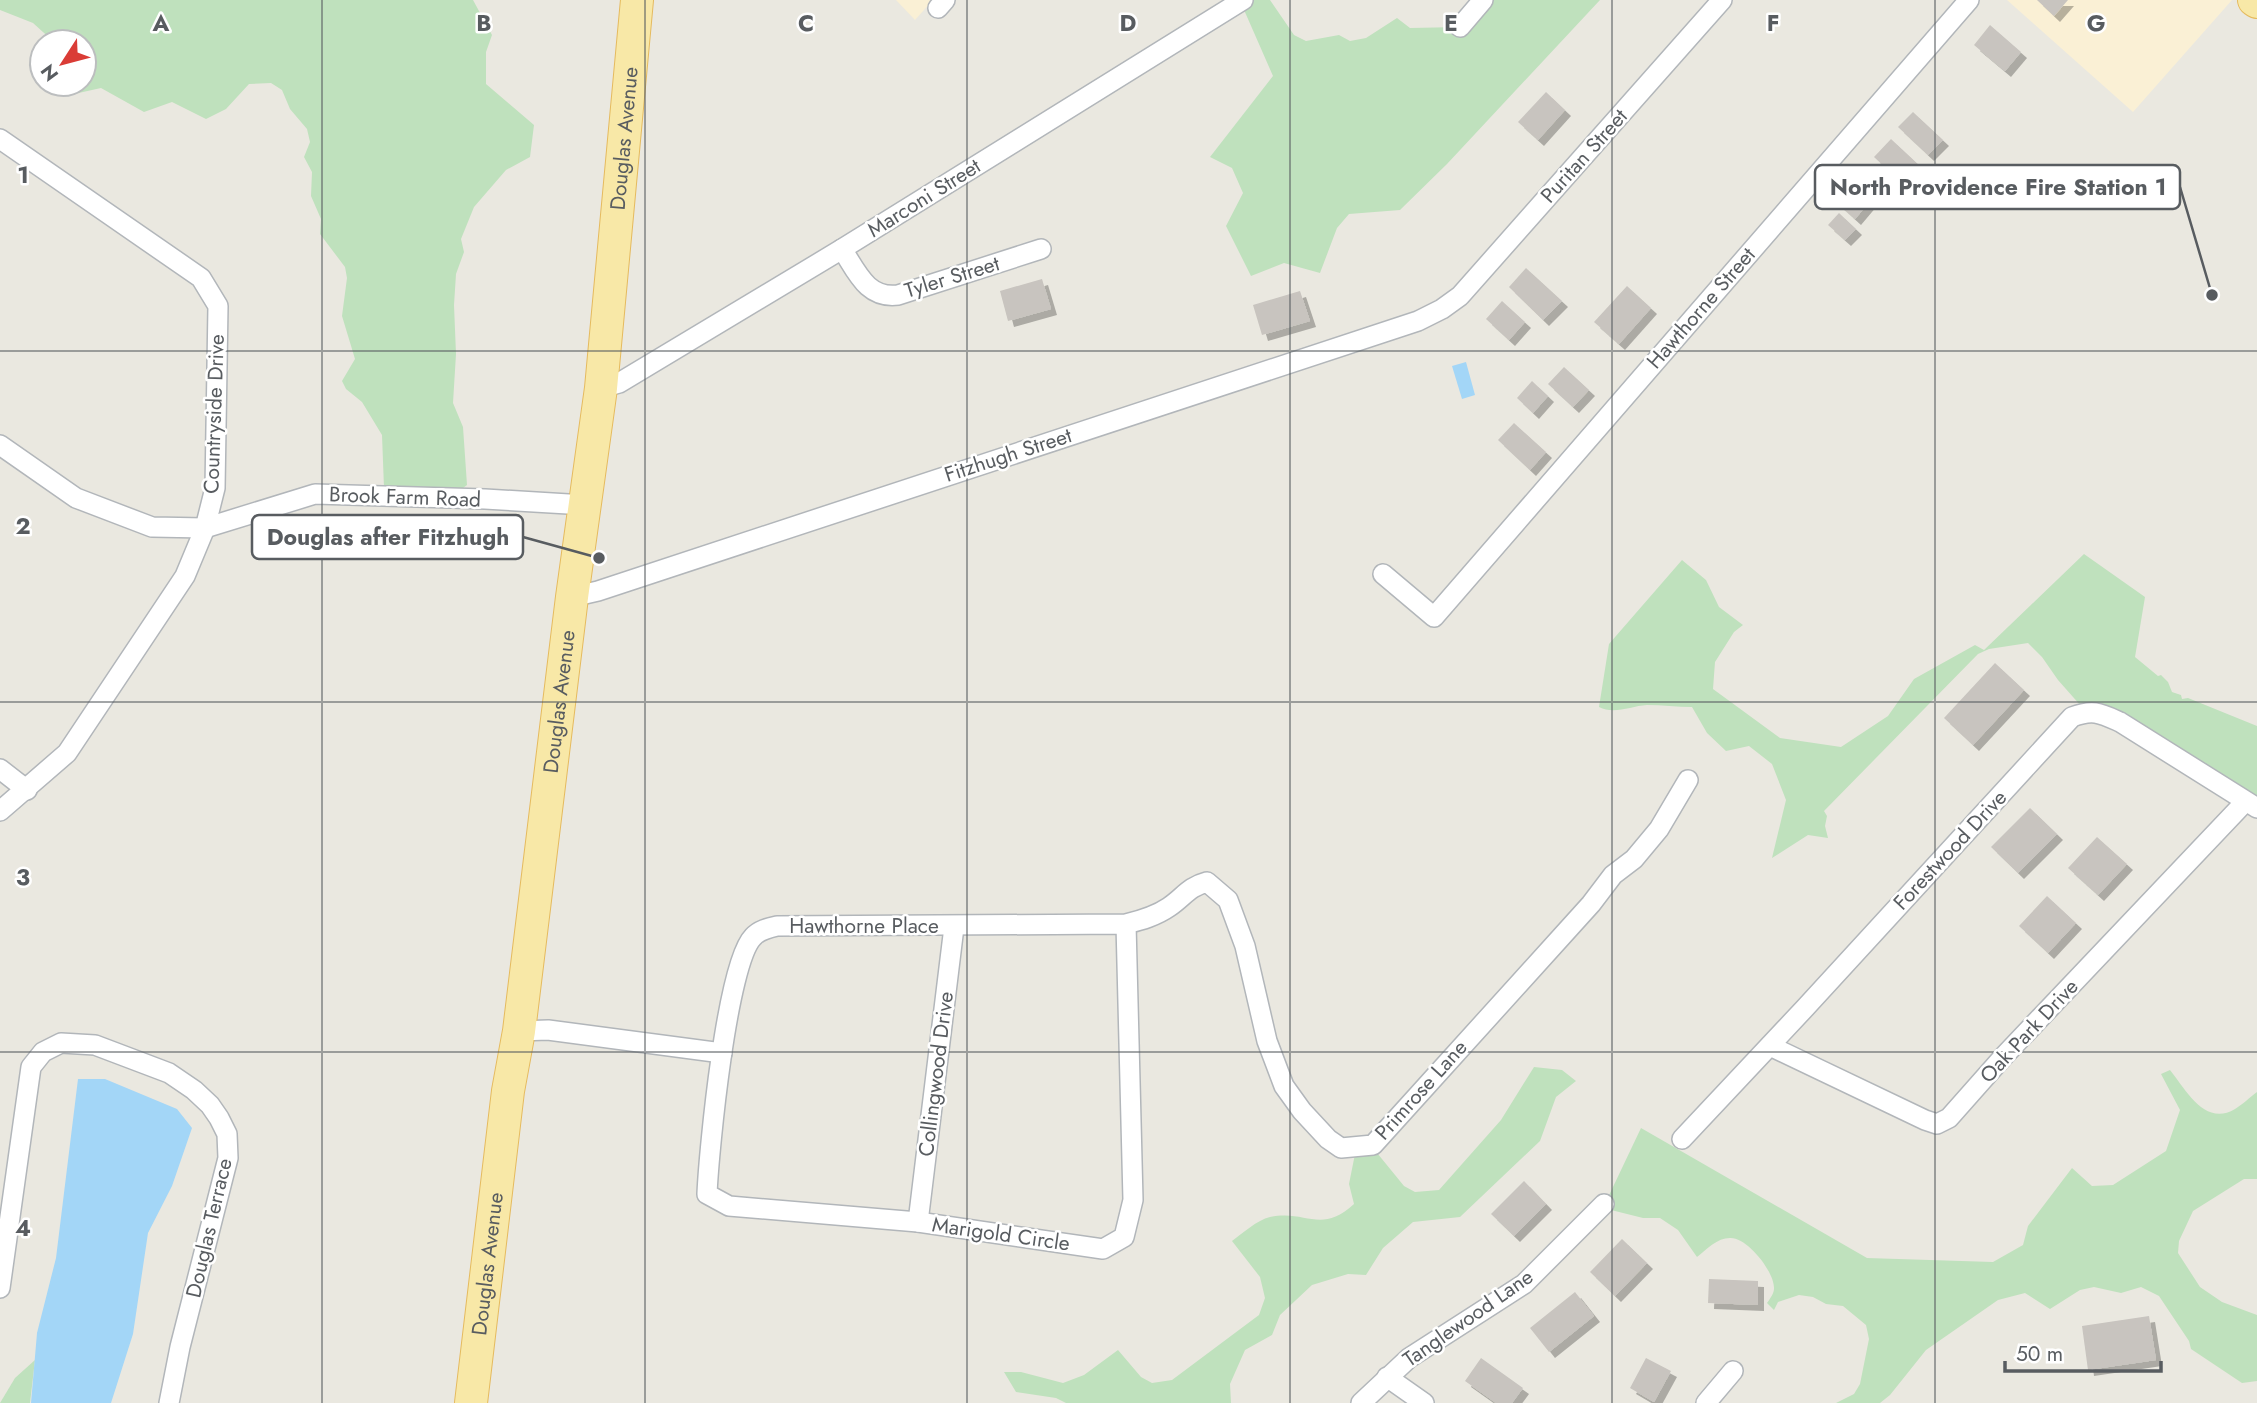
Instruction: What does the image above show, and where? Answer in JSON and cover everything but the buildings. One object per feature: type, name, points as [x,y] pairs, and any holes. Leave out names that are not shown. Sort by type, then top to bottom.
[{"type":"main road","name":"Douglas Avenue","points":[[471,1403],[508,1091],[519,1031],[572,597],[601,388],[637,0]]},
{"type":"street","name":"Marconi Street","points":[[601,388],[619,383],[842,249],[1242,0]]},
{"type":"street","points":[[1460,27],[1483,0]]},
{"type":"street","name":"Puritan Street","points":[[1442,309],[1460,296],[1722,0]]},
{"type":"street","name":"Hawthorne Street","points":[[1383,574],[1434,617],[1969,0]]},
{"type":"street","name":"Countryside Drive","points":[[0,139],[201,278],[218,306],[215,488],[205,528],[185,576],[67,752],[0,811]]},
{"type":"street","name":"Tyler Street","points":[[842,249],[869,289],[884,297],[898,295],[1041,249]]},
{"type":"street","name":"Fitzhugh Street","points":[[572,597],[598,591],[1418,321],[1442,309]]},
{"type":"street","name":"Brook Farm Road","points":[[0,445],[76,498],[152,527],[205,528],[315,494],[485,499],[585,506]]},
{"type":"street","name":"Forestwood Drive","points":[[1682,1139],[2072,717],[2085,712],[2096,712],[2120,722],[2251,805]]},
{"type":"street","points":[[0,769],[27,790]]},
{"type":"street","name":"Primrose Lane","points":[[1207,882],[1228,900],[1245,946],[1267,1041],[1284,1086],[1301,1111],[1328,1139],[1341,1148],[1373,1145],[1591,904],[1613,875],[1634,859],[1659,830],[1689,780]]},
{"type":"street","name":"Oak Park Drive","points":[[1770,1046],[1937,1124],[1949,1118],[2003,1057],[2251,805]]},
{"type":"street","name":"Hawthorne Place","points":[[722,1053],[739,966],[751,938],[764,929],[791,926],[1126,924],[1152,918],[1171,906],[1193,886],[1207,882]]},
{"type":"street","name":"Marigold Circle","points":[[722,1053],[707,1194],[729,1206],[918,1222],[1103,1249],[1124,1237],[1133,1200],[1126,924]]},
{"type":"street","name":"Collingwood Drive","points":[[918,1222],[954,927]]},
{"type":"street","points":[[519,1031],[548,1030],[722,1053]]},
{"type":"street","name":"Douglas Terrace","points":[[0,1288],[31,1067],[43,1052],[61,1043],[95,1045],[169,1073],[186,1084],[210,1105],[219,1118],[227,1135],[228,1158],[180,1347],[169,1403]]},
{"type":"street","name":"Tanglewood Lane","points":[[1361,1403],[1409,1358],[1524,1284],[1604,1204]]},
{"type":"street","points":[[1706,1403],[1734,1371]]},
{"type":"street","points":[[1387,1377],[1424,1403]]},
{"type":"shaded area","points":[[896,0],[933,0],[915,20]]},
{"type":"shaded area","points":[[2007,0],[2232,0],[2133,112]]},
{"type":"green space","points":[[0,0],[473,0],[492,35],[486,52],[486,84],[534,125],[530,157],[506,170],[474,207],[461,239],[464,252],[456,274],[454,305],[456,354],[453,403],[463,427],[467,485],[463,488],[384,488],[382,435],[362,402],[346,389],[342,381],[355,359],[342,316],[347,278],[345,267],[320,234],[321,219],[311,196],[312,172],[304,157],[310,142],[307,129],[290,109],[282,90],[271,83],[249,84],[226,109],[206,119],[172,102],[144,112],[98,89],[98,28],[39,28],[33,23],[0,10]]},
{"type":"green space","points":[[1246,0],[1270,0],[1294,35],[1306,41],[1339,35],[1350,41],[1366,38],[1397,18],[1410,28],[1460,27],[1483,0],[1600,0],[1447,164],[1400,210],[1349,214],[1337,228],[1320,273],[1284,263],[1251,276],[1226,226],[1243,193],[1232,168],[1210,157],[1273,76],[1241,3]]},
{"type":"green space","points":[[2084,554],[2145,597],[2135,657],[2158,676],[2161,675],[2172,692],[2181,695],[2182,699],[2188,698],[2257,726],[2257,808],[2081,706],[2028,643],[1989,649],[1978,654],[1824,811],[1827,816],[1825,826],[1828,838],[1808,835],[1772,858],[1786,800],[1772,764],[1749,746],[1726,751],[1707,733],[1692,707],[1647,705],[1611,710],[1599,707],[1609,644],[1682,560],[1706,580],[1719,607],[1743,625],[1734,632],[1715,662],[1713,689],[1780,738],[1841,747],[1888,716],[1914,679],[1975,645],[1984,650]]},
{"type":"green space","points":[[1534,1067],[1562,1070],[1576,1081],[1556,1097],[1540,1141],[1460,1217],[1413,1222],[1383,1248],[1366,1275],[1348,1274],[1312,1285],[1280,1315],[1272,1335],[1245,1350],[1230,1384],[1231,1403],[1066,1403],[1056,1398],[1016,1392],[1004,1372],[1021,1372],[1063,1383],[1084,1375],[1118,1350],[1141,1377],[1152,1383],[1172,1380],[1259,1315],[1265,1298],[1260,1277],[1232,1241],[1270,1217],[1283,1215],[1322,1220],[1342,1213],[1354,1204],[1349,1184],[1356,1149],[1373,1148],[1404,1186],[1415,1192],[1439,1190],[1501,1120]]},
{"type":"green space","points":[[2170,1070],[2197,1104],[2214,1113],[2235,1109],[2257,1092],[2257,1179],[2244,1179],[2193,1211],[2179,1241],[2178,1253],[2200,1287],[2222,1302],[2257,1315],[2257,1381],[2242,1383],[2191,1349],[2189,1341],[2159,1296],[2141,1287],[2121,1293],[2094,1287],[2080,1290],[2050,1309],[2025,1293],[1998,1300],[1926,1350],[1890,1395],[1880,1403],[1836,1403],[1854,1394],[1860,1384],[1869,1339],[1866,1325],[1843,1306],[1826,1304],[1813,1297],[1799,1295],[1778,1302],[1774,1310],[1767,1303],[1774,1289],[1770,1274],[1752,1249],[1737,1239],[1721,1240],[1697,1257],[1678,1230],[1660,1218],[1643,1218],[1603,1208],[1641,1128],[1867,1258],[1993,1262],[2023,1245],[2028,1226],[2072,1168],[2092,1186],[2113,1185],[2166,1151],[2180,1110],[2161,1074]]},
{"type":"green space","points":[[35,1360],[30,1403],[0,1403],[15,1378]]},
{"type":"water","points":[[1466,362],[1475,395],[1462,399],[1452,366]]},
{"type":"water","points":[[78,1079],[105,1079],[177,1109],[192,1128],[172,1186],[148,1233],[133,1334],[111,1403],[31,1403],[37,1333],[56,1258]]},
{"type":"place","name":"North Providence Fire Station 1","points":[[2212,295]]},
{"type":"place","name":"Douglas after Fitzhugh","points":[[599,558]]}]
